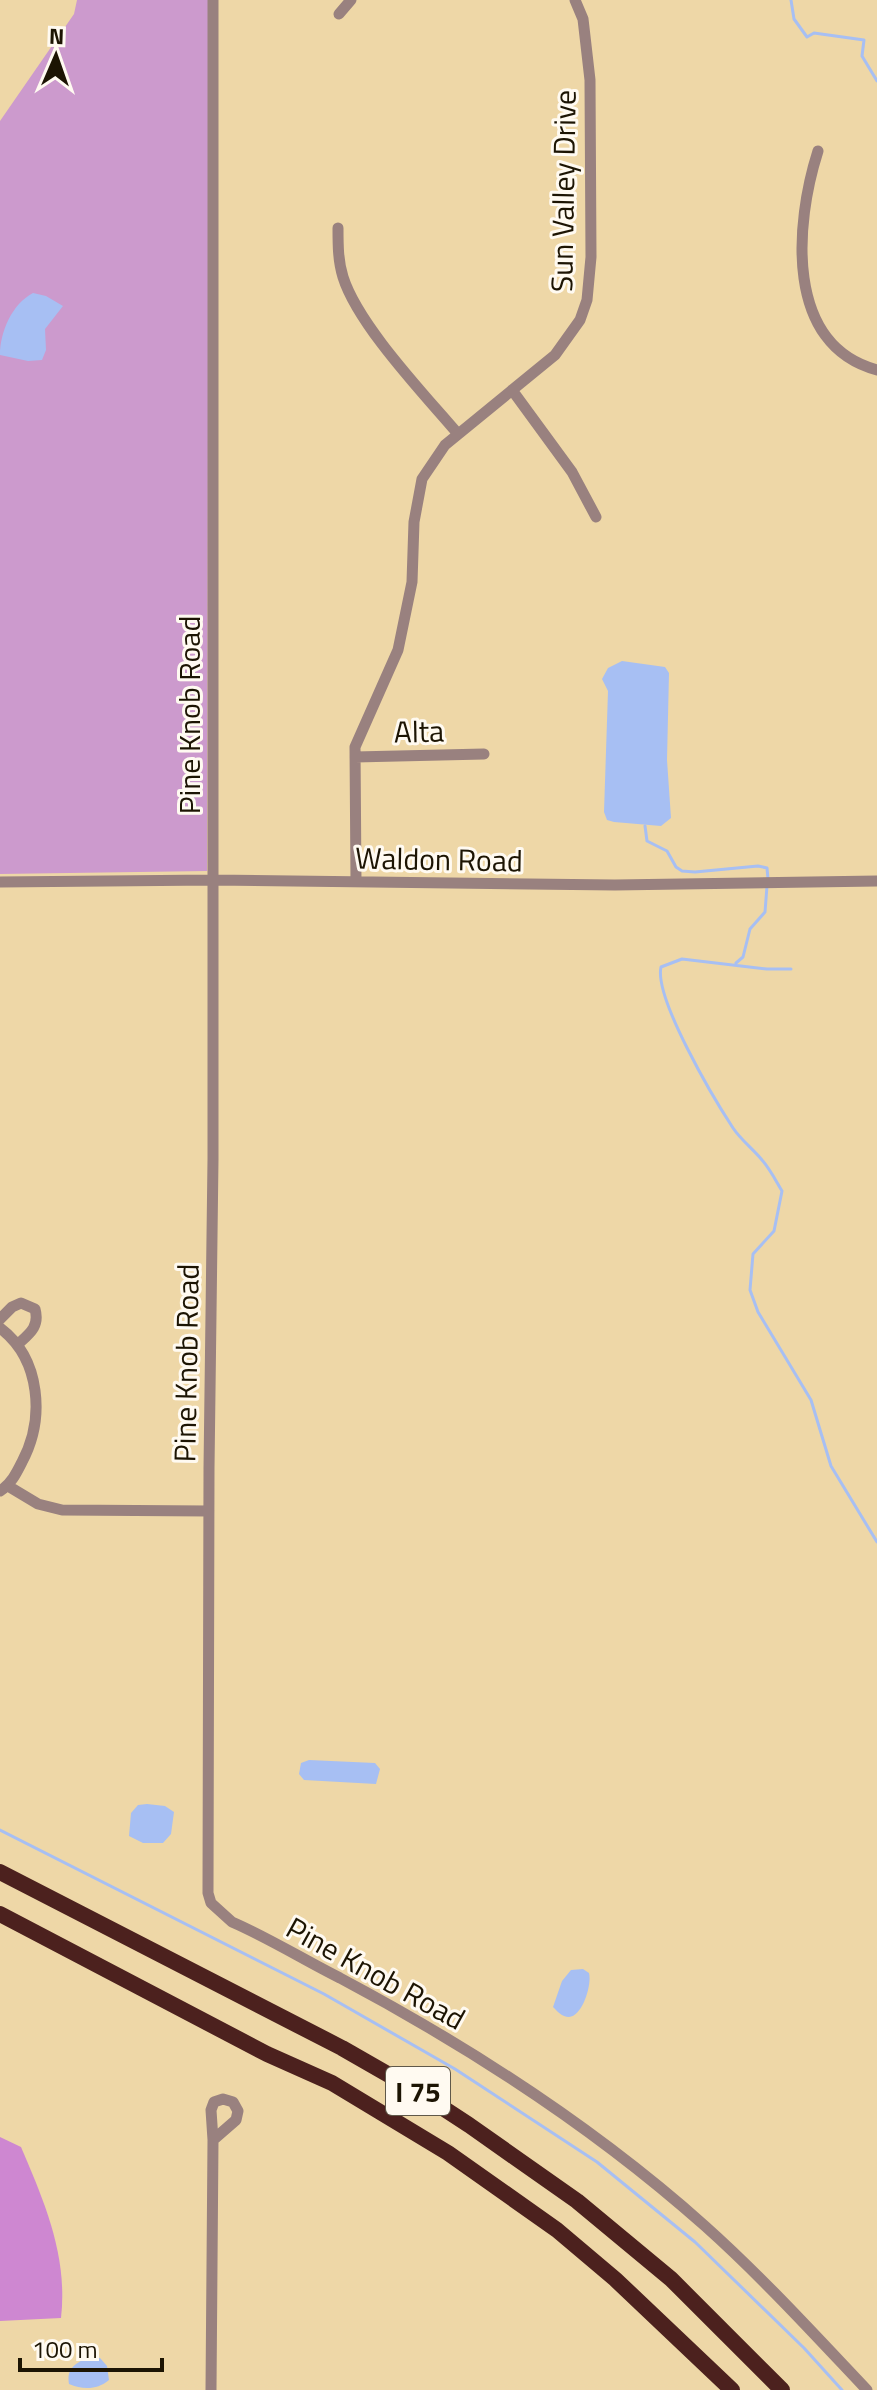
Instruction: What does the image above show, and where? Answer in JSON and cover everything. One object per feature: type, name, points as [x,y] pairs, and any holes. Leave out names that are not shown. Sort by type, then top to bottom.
[{"type":"highway","name":"I 75","points":[[0,1872],[342,2048],[469,2125],[577,2201],[671,2279],[782,2390]]},
{"type":"highway","name":"I 75","points":[[0,1914],[267,2054],[332,2083],[448,2153],[544,2221],[615,2279],[732,2390]]},
{"type":"street","name":"Pine Knob Road","points":[[213,0],[213,1159],[206,1876],[211,1903],[232,1922],[402,2011],[479,2058],[601,2142],[705,2227],[867,2390]]},
{"type":"street","points":[[339,14],[351,0]]},
{"type":"street","name":"Sun Valley Drive","points":[[356,881],[355,747],[389,675],[401,637],[412,582],[417,495],[428,468],[445,445],[537,372],[569,338],[580,320],[589,283],[590,80],[585,30],[575,0]]},
{"type":"street","points":[[818,151],[806,189],[802,261],[805,296],[833,344],[856,365],[877,370]]},
{"type":"street","points":[[338,228],[338,256],[355,302],[378,336],[458,434]]},
{"type":"street","points":[[512,390],[572,472],[596,517]]},
{"type":"street","name":"Alta","points":[[355,757],[484,754]]},
{"type":"street","name":"Waldon Road","points":[[0,882],[213,880],[615,885],[877,881]]},
{"type":"street","points":[[0,1319],[21,1303],[35,1309],[37,1324],[34,1330],[17,1345]]},
{"type":"street","points":[[0,1328],[23,1351],[37,1398],[36,1423],[30,1447],[4,1489],[38,1504],[62,1510],[209,1511]]},
{"type":"street","points":[[211,2390],[213,2140]]},
{"type":"shaded area","points":[[77,0],[209,0],[207,871],[0,874],[0,121],[74,14]]},
{"type":"shaded area","points":[[0,2137],[21,2147],[46,2210],[61,2273],[61,2318],[0,2321]]},
{"type":"water","points":[[33,293],[46,296],[63,306],[45,329],[46,350],[42,360],[28,361],[0,355],[2,337],[13,311]]},
{"type":"water","points":[[622,661],[665,667],[669,673],[667,760],[671,818],[661,826],[614,822],[607,820],[604,812],[608,691],[602,679],[608,668]]},
{"type":"water","points":[[309,1760],[375,1763],[380,1769],[376,1784],[304,1780],[299,1774],[301,1763]]},
{"type":"water","points":[[138,1805],[165,1806],[174,1812],[171,1834],[163,1843],[143,1843],[129,1836],[131,1813]]},
{"type":"water","points":[[583,1969],[590,1978],[585,1999],[574,2015],[564,2016],[553,2007],[562,1981],[571,1970]]},
{"type":"water","points":[[90,2357],[100,2358],[107,2366],[109,2380],[90,2388],[69,2384],[69,2374],[74,2366]]},
{"type":"waterway","points":[[791,0],[794,19],[807,37],[814,33],[864,40],[862,56],[877,81]]},
{"type":"waterway","points":[[645,826],[647,841],[667,851],[682,871],[758,866],[767,868],[768,879]]},
{"type":"waterway","points":[[736,963],[743,957],[750,929],[765,912],[767,886]]},
{"type":"waterway","points":[[791,969],[682,959],[661,967],[661,982],[687,1048],[713,1095],[733,1128],[765,1164],[782,1191],[774,1231],[753,1254],[750,1290],[758,1312],[811,1400],[831,1466],[877,1542]]},
{"type":"waterway","points":[[0,1830],[324,1994],[455,2069],[597,2162],[695,2242],[804,2348],[842,2390]]}]
